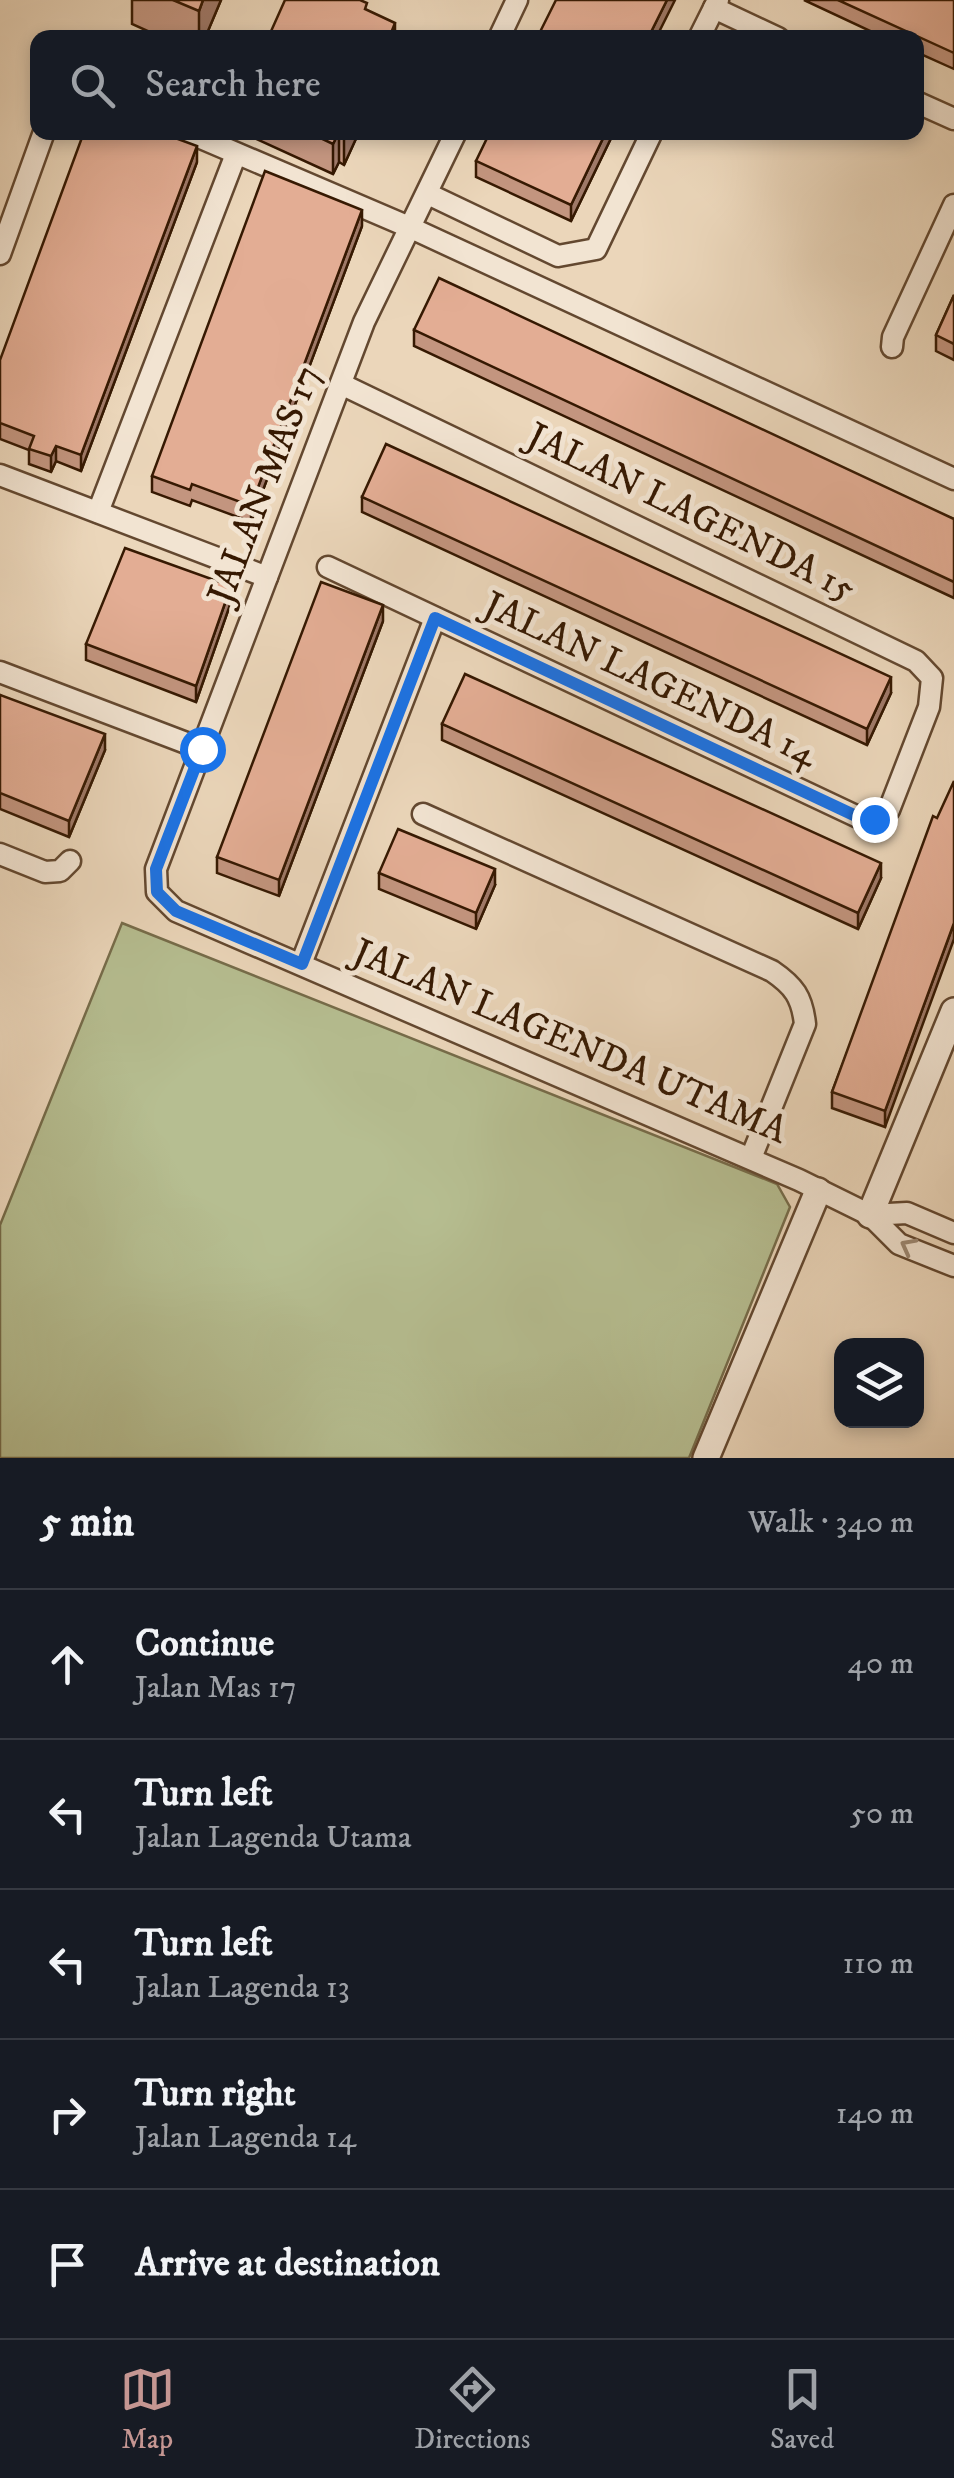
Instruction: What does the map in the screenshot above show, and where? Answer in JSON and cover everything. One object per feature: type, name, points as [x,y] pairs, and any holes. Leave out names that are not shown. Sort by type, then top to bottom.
[{"type":"street","points":[[503,30],[516,0]]},
{"type":"street","points":[[703,30],[716,4],[763,30]]},
{"type":"street","points":[[924,106],[954,119]]},
{"type":"street","points":[[0,254],[41,140]]},
{"type":"street","points":[[205,140],[409,227],[954,479]]},
{"type":"street","name":"JALAN MAS 17","points":[[156,869],[364,322],[452,140]]},
{"type":"street","points":[[428,194],[558,256],[596,249],[648,140]]},
{"type":"street","points":[[98,512],[236,154]]},
{"type":"street","points":[[892,347],[893,336],[954,205]]},
{"type":"street","name":"JALAN LAGENDA 15","points":[[341,384],[916,661],[932,678],[929,707],[910,755]]},
{"type":"street","points":[[0,475],[267,577]]},
{"type":"street","name":"JALAN LAGENDA 14","points":[[328,567],[858,817],[874,819],[889,810],[910,755]]},
{"type":"street","points":[[302,964],[435,618]]},
{"type":"street","points":[[0,672],[202,749]]},
{"type":"street","points":[[423,814],[772,972],[793,986],[803,1003],[805,1024],[751,1158]]},
{"type":"street","points":[[0,854],[44,872],[60,871],[70,862]]},
{"type":"street","name":"JALAN LAGENDA UTAMA","points":[[156,869],[157,892],[176,911],[751,1158],[870,1215],[899,1244],[954,1266]]},
{"type":"street","points":[[870,1215],[954,1012]]},
{"type":"street","points":[[706,1458],[818,1191]]},
{"type":"street","name":"JALAN LAGENDA UTAMA","points":[[870,1215],[907,1213],[954,1234]]},
{"type":"green space","points":[[122,923],[777,1184],[790,1207],[689,1458],[0,1458],[0,1225]]},
{"type":"building","points":[[173,0],[203,0],[199,11]]},
{"type":"building","points":[[285,0],[360,0],[367,3],[365,9],[395,23],[392,30],[272,30]]},
{"type":"building","points":[[556,0],[667,0],[652,30],[541,30]]},
{"type":"building","points":[[838,0],[954,0],[954,53],[924,39],[924,30],[904,30]]},
{"type":"building","points":[[81,140],[181,140],[197,146],[81,455],[56,446],[51,456],[29,449],[34,436],[0,423],[0,360]]},
{"type":"building","points":[[486,140],[602,140],[571,205],[476,161]]},
{"type":"building","points":[[265,171],[362,210],[251,506],[192,484],[190,490],[152,476]]},
{"type":"building","points":[[439,278],[954,519],[954,582],[414,330]]},
{"type":"building","points":[[954,295],[954,344],[936,335]]},
{"type":"building","points":[[386,444],[891,677],[867,729],[362,497]]},
{"type":"building","points":[[125,548],[231,586],[196,686],[86,644]]},
{"type":"building","points":[[321,582],[383,605],[279,880],[217,857]]},
{"type":"building","points":[[465,674],[881,863],[858,913],[442,724]]},
{"type":"building","points":[[0,695],[105,734],[69,821],[0,793]]},
{"type":"building","points":[[954,781],[954,923],[885,1111],[832,1092],[933,816],[937,818]]},
{"type":"building","points":[[398,829],[495,869],[476,913],[379,873]]},
{"type":"route","points":[[202,749],[156,869],[157,892],[176,911],[302,964],[435,618],[858,817],[874,819]]}]
